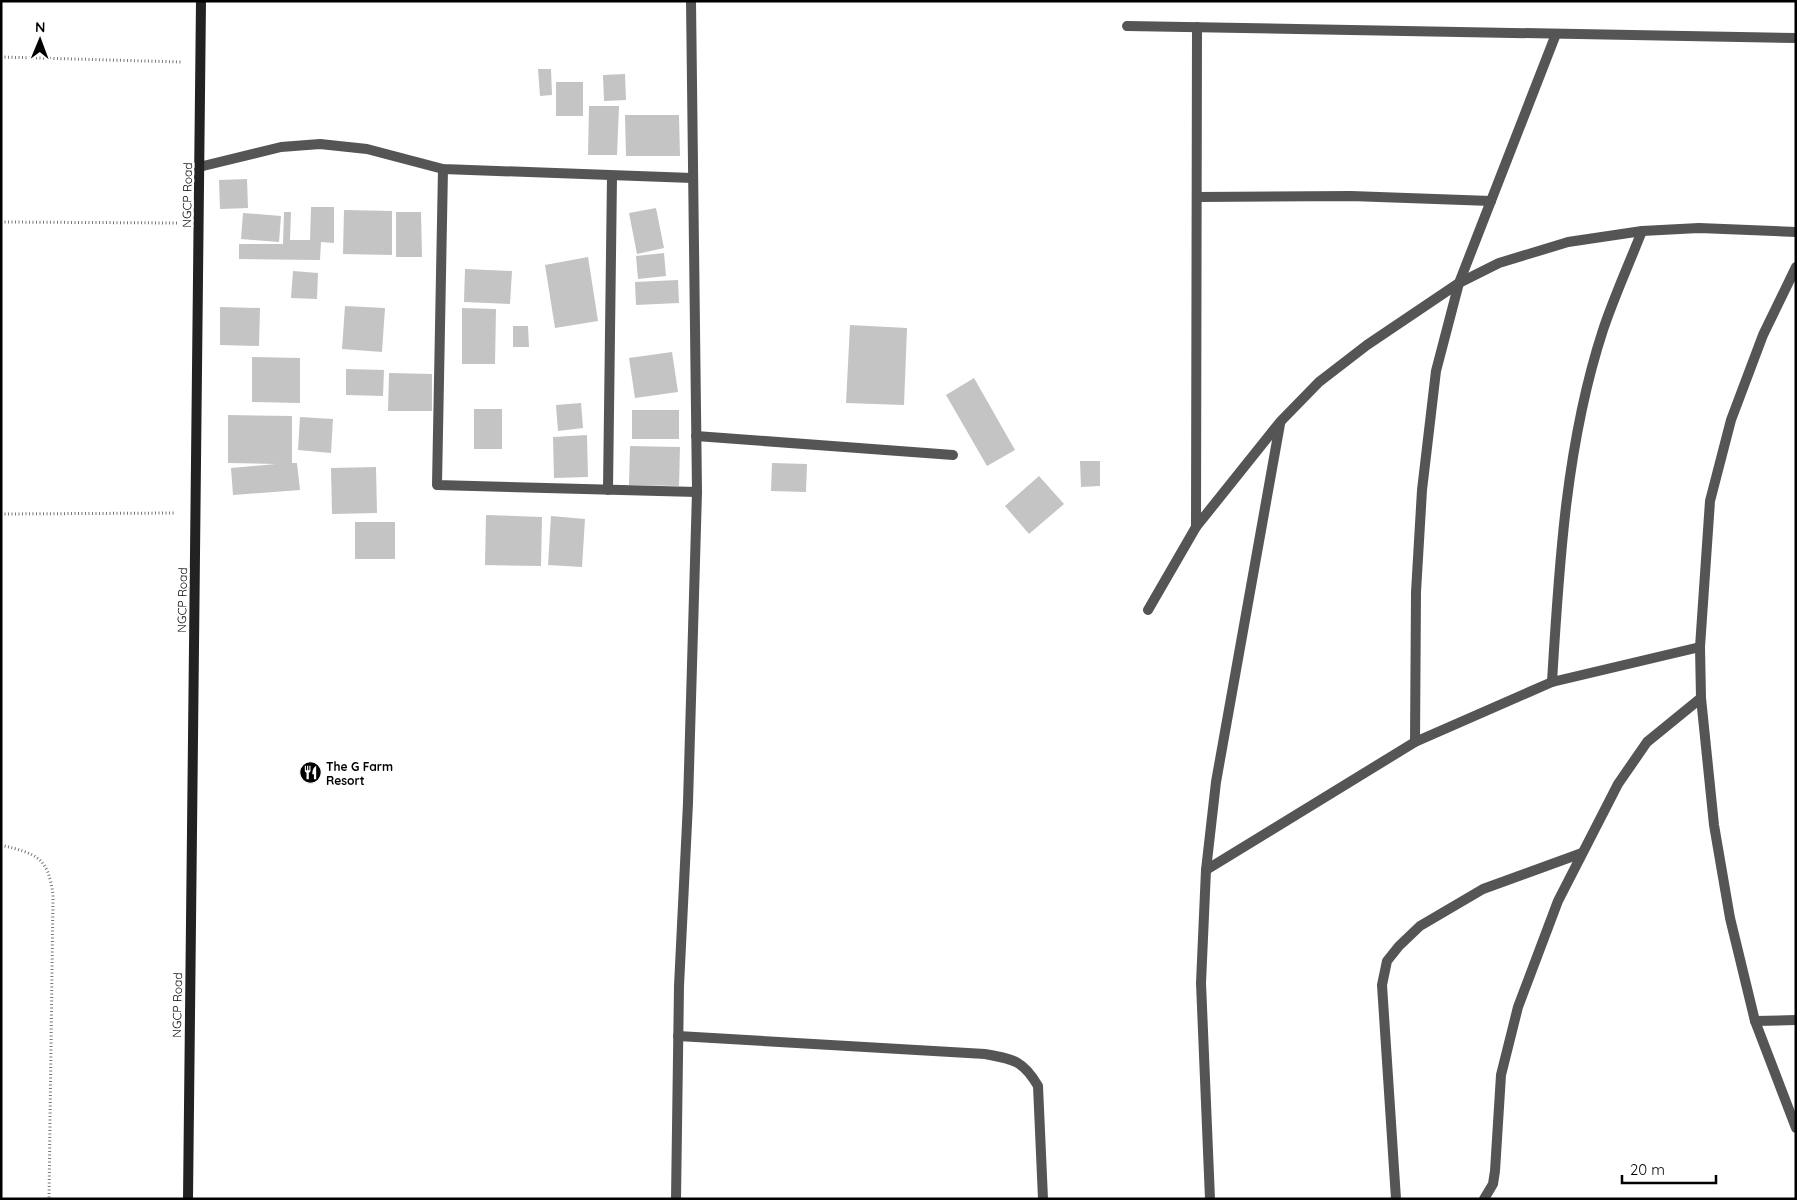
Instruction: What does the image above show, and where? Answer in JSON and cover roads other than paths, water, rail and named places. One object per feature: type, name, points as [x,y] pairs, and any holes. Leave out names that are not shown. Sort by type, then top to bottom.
[{"type":"main road","name":"NGCP Road","points":[[188,1199],[201,1]]},
{"type":"street","points":[[676,1199],[678,1036],[697,492],[691,1]]},
{"type":"street","points":[[1127,26],[1796,38]]},
{"type":"street","points":[[1196,527],[1197,27]]},
{"type":"street","points":[[1415,742],[1416,592],[1422,490],[1436,371],[1459,283],[1556,34]]},
{"type":"street","points":[[199,167],[281,147],[320,144],[367,149],[444,169],[692,178]]},
{"type":"street","points":[[444,169],[437,485],[697,492]]},
{"type":"street","points":[[608,490],[612,176]]},
{"type":"street","points":[[1197,197],[1351,196],[1491,201]]},
{"type":"street","points":[[1148,610],[1196,527],[1280,422],[1319,382],[1368,345],[1459,283],[1499,264],[1568,242],[1642,231],[1699,228],[1796,232]]},
{"type":"street","points":[[1552,682],[1560,553],[1580,421],[1603,330],[1642,231]]},
{"type":"street","points":[[1796,267],[1763,335],[1731,420],[1710,501],[1700,648],[1701,698],[1717,844],[1730,918],[1755,1021],[1796,1128]]},
{"type":"street","points":[[1210,1199],[1201,983],[1206,870],[1216,782],[1280,422]]},
{"type":"street","points":[[696,436],[953,455]]},
{"type":"street","points":[[1206,870],[1415,742],[1552,682],[1700,648]]},
{"type":"street","points":[[1484,1199],[1493,1184],[1496,1171],[1501,1075],[1518,1007],[1558,901],[1618,784],[1648,742],[1701,698]]},
{"type":"street","points":[[1396,1199],[1382,985],[1388,961],[1399,946],[1420,926],[1483,889],[1582,853]]},
{"type":"street","points":[[1755,1021],[1796,1020]]},
{"type":"street","points":[[678,1036],[985,1054],[1016,1060],[1030,1071],[1038,1086],[1043,1199]]},
{"type":"place","name":"The G Farm Resort","points":[[310,773]]}]
